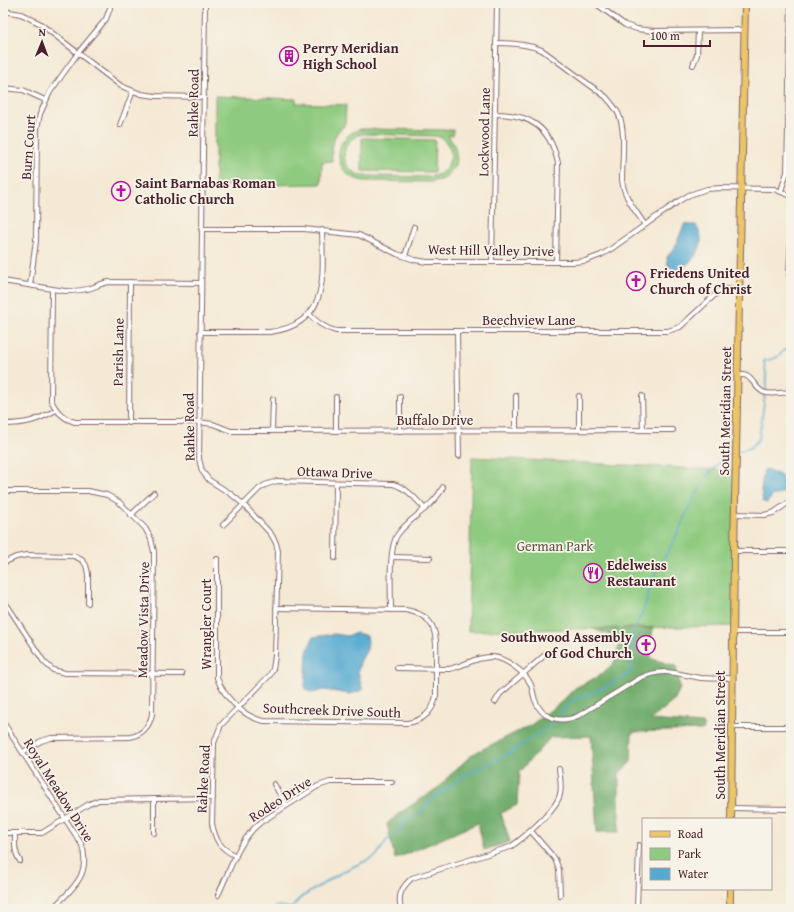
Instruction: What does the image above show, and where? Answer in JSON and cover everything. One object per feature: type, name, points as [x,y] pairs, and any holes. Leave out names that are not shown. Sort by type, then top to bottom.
[{"type":"main road","name":"South Meridian Street","points":[[731,818],[736,437],[746,3]]},
{"type":"main road","points":[[730,890],[730,909]]},
{"type":"street","name":"Rahke Road","points":[[205,3],[198,422],[199,459],[202,471],[209,480],[231,494],[243,504],[271,534],[278,551],[275,656],[273,669],[264,681],[221,725],[214,743],[212,824],[214,836],[223,848],[236,856]]},
{"type":"street","name":"Lockwood Lane","points":[[492,262],[497,3]]},
{"type":"street","points":[[595,3],[625,25],[637,29],[654,31],[745,30]]},
{"type":"street","points":[[781,191],[787,172],[791,3]]},
{"type":"street","name":"Burn Court","points":[[30,285],[36,241],[38,128],[40,114],[45,100],[78,53],[106,19],[110,8]]},
{"type":"street","points":[[3,11],[21,14],[39,23],[121,86],[133,91],[156,96],[204,96]]},
{"type":"street","points":[[693,65],[697,55],[698,31]]},
{"type":"street","points":[[496,43],[519,44],[542,50],[606,97],[614,106],[620,116],[622,128],[623,189],[626,197],[646,225]]},
{"type":"street","points":[[3,88],[23,90],[45,100]]},
{"type":"street","points":[[120,125],[133,91]]},
{"type":"street","points":[[495,114],[510,114],[525,118],[536,124],[544,131],[554,147],[558,162],[556,262]]},
{"type":"street","name":"West Hill Valley Drive","points":[[201,229],[304,229],[359,235],[397,254],[427,262],[573,262],[585,260],[611,250],[678,201],[689,195],[707,189],[774,189],[791,196]]},
{"type":"street","points":[[405,256],[414,227]]},
{"type":"street","points":[[200,332],[279,331],[294,325],[309,314],[316,304],[323,281],[322,230]]},
{"type":"street","points":[[791,237],[789,274],[791,282]]},
{"type":"street","points":[[3,281],[75,291],[109,282],[201,283]]},
{"type":"street","name":"Parish Lane","points":[[128,423],[130,282]]},
{"type":"street","points":[[3,424],[19,424],[34,421],[56,410],[51,400],[50,392],[52,289]]},
{"type":"street","name":"Beechview Lane","points":[[309,314],[320,325],[329,330],[336,331],[668,331],[680,326],[719,291],[725,289],[740,290]]},
{"type":"street","points":[[457,331],[459,456]]},
{"type":"street","points":[[738,376],[743,375],[749,377],[758,388],[766,393],[791,393]]},
{"type":"street","points":[[516,396],[516,430]]},
{"type":"street","points":[[579,396],[579,430]]},
{"type":"street","points":[[642,396],[643,430]]},
{"type":"street","points":[[336,397],[336,431]]},
{"type":"street","points":[[400,397],[400,431]]},
{"type":"street","points":[[272,431],[273,399]]},
{"type":"street","name":"Buffalo Drive","points":[[56,410],[64,418],[75,422],[198,422],[212,424],[231,431],[673,430]]},
{"type":"street","name":"Ottawa Drive","points":[[223,525],[259,489],[270,482],[277,481],[393,484],[401,486],[411,493],[425,509]]},
{"type":"street","points":[[336,483],[336,558]]},
{"type":"street","points":[[391,610],[393,542],[398,533],[438,497],[443,487]]},
{"type":"street","name":"Meadow Vista Drive","points":[[3,491],[97,492],[112,497],[141,524],[148,534],[154,552],[152,716],[149,724],[138,735],[130,737],[51,738],[41,741],[23,752]]},
{"type":"street","points":[[132,515],[154,492]]},
{"type":"street","points":[[735,514],[764,515],[773,513],[791,501]]},
{"type":"street","points":[[734,551],[791,551]]},
{"type":"street","points":[[3,563],[16,557],[28,555],[74,556],[82,560],[86,565],[88,574],[88,603]]},
{"type":"street","points":[[392,557],[430,558]]},
{"type":"street","name":"Wrangler Court","points":[[217,559],[217,678],[222,690],[238,707]]},
{"type":"street","points":[[3,600],[44,662],[53,670],[65,673],[182,674]]},
{"type":"street","name":"Southcreek Drive South","points":[[238,707],[250,717],[264,721],[411,723],[422,718],[433,706],[436,695],[437,640],[431,624],[424,617],[413,611],[276,608]]},
{"type":"street","points":[[733,632],[791,632]]},
{"type":"street","points":[[495,702],[500,694],[522,673],[546,654]]},
{"type":"street","points":[[397,668],[436,669],[457,667],[478,659],[492,657],[506,661],[522,673],[530,683],[535,702],[541,710],[550,718],[562,720],[568,720],[578,716],[640,678],[650,674],[669,671],[702,678],[732,678]]},
{"type":"street","name":"Royal Meadow Drive","points":[[3,722],[66,818],[82,845],[85,855],[85,865],[78,882],[54,908]]},
{"type":"street","points":[[732,726],[791,727]]},
{"type":"street","points":[[401,909],[399,902],[400,894],[404,885],[412,878],[510,846],[517,842],[553,809],[558,800],[561,786],[559,769]]},
{"type":"street","name":"Rodeo Drive","points":[[218,894],[245,838],[253,828],[286,805],[318,786],[330,782],[392,782]]},
{"type":"street","points":[[274,784],[286,805]]},
{"type":"street","points":[[3,833],[42,833],[99,800],[213,798]]},
{"type":"street","points":[[154,799],[154,833]]},
{"type":"street","points":[[731,808],[791,809]]},
{"type":"street","points":[[530,830],[555,858],[559,870],[560,895]]},
{"type":"street","points":[[15,833],[16,855],[20,861]]},
{"type":"street","points":[[637,909],[640,845]]},
{"type":"green space","points":[[215,96],[296,99],[296,103],[346,105],[345,125],[337,133],[333,141],[332,161],[322,162],[321,184],[215,186]]},
{"type":"green space","points":[[361,129],[453,130],[453,135],[448,135],[455,147],[457,160],[453,169],[444,179],[430,182],[365,181],[354,178],[346,173],[341,165],[339,157],[340,148],[344,140],[351,133]],"holes":[[[362,134],[437,136],[443,139],[447,144],[450,149],[451,156],[447,168],[440,174],[430,177],[365,176],[356,174],[350,169],[344,156],[348,143],[354,137]]]},
{"type":"green space","points":[[362,138],[435,140],[434,172],[362,171]]},
{"type":"green space","name":"German Park","points":[[472,457],[736,471],[733,626],[468,631]]},
{"type":"green space","points":[[653,628],[650,652],[652,659],[676,666],[680,688],[675,700],[650,720],[703,724],[704,730],[632,732],[631,762],[619,773],[619,832],[597,832],[591,736],[551,737],[519,772],[517,805],[501,813],[510,842],[484,850],[478,823],[395,859],[387,824],[397,815],[439,787],[473,754],[531,725],[560,703],[575,688],[599,676],[614,663],[621,639],[592,629]]},
{"type":"water","points":[[685,223],[688,225],[696,225],[701,237],[700,248],[694,258],[685,266],[675,270],[668,266],[667,257],[674,249]]},
{"type":"water","points":[[768,469],[774,473],[780,474],[786,486],[783,492],[778,495],[773,495],[767,503],[763,502],[761,490],[764,470]]},
{"type":"water","points":[[357,633],[367,636],[368,641],[367,649],[360,663],[358,672],[363,690],[350,694],[324,690],[311,693],[305,689],[307,652],[313,637],[335,634],[347,636]]},
{"type":"waterway","points":[[738,452],[750,448],[759,439],[767,381],[764,361],[776,358],[784,350],[791,348]]},
{"type":"waterway","points":[[560,714],[568,703],[605,687],[631,672],[632,634],[644,609],[654,575],[676,537],[688,510],[706,477],[726,456],[734,454]]},
{"type":"waterway","points":[[274,909],[277,906],[292,908],[300,898],[344,871],[376,856],[387,840],[400,831],[405,819],[417,817],[435,796],[445,791],[461,777],[501,758],[534,737],[553,722]]},
{"type":"place","name":"Perry Meridian High School","points":[[289,56]]},
{"type":"place","name":"Saint Barnabas Roman Catholic Church","points":[[121,191]]},
{"type":"place","name":"Friedens United Church of Christ","points":[[636,281]]},
{"type":"place","name":"Edelweiss Restaurant","points":[[593,573]]},
{"type":"place","name":"Southwood Assembly of God Church","points":[[646,645]]}]
